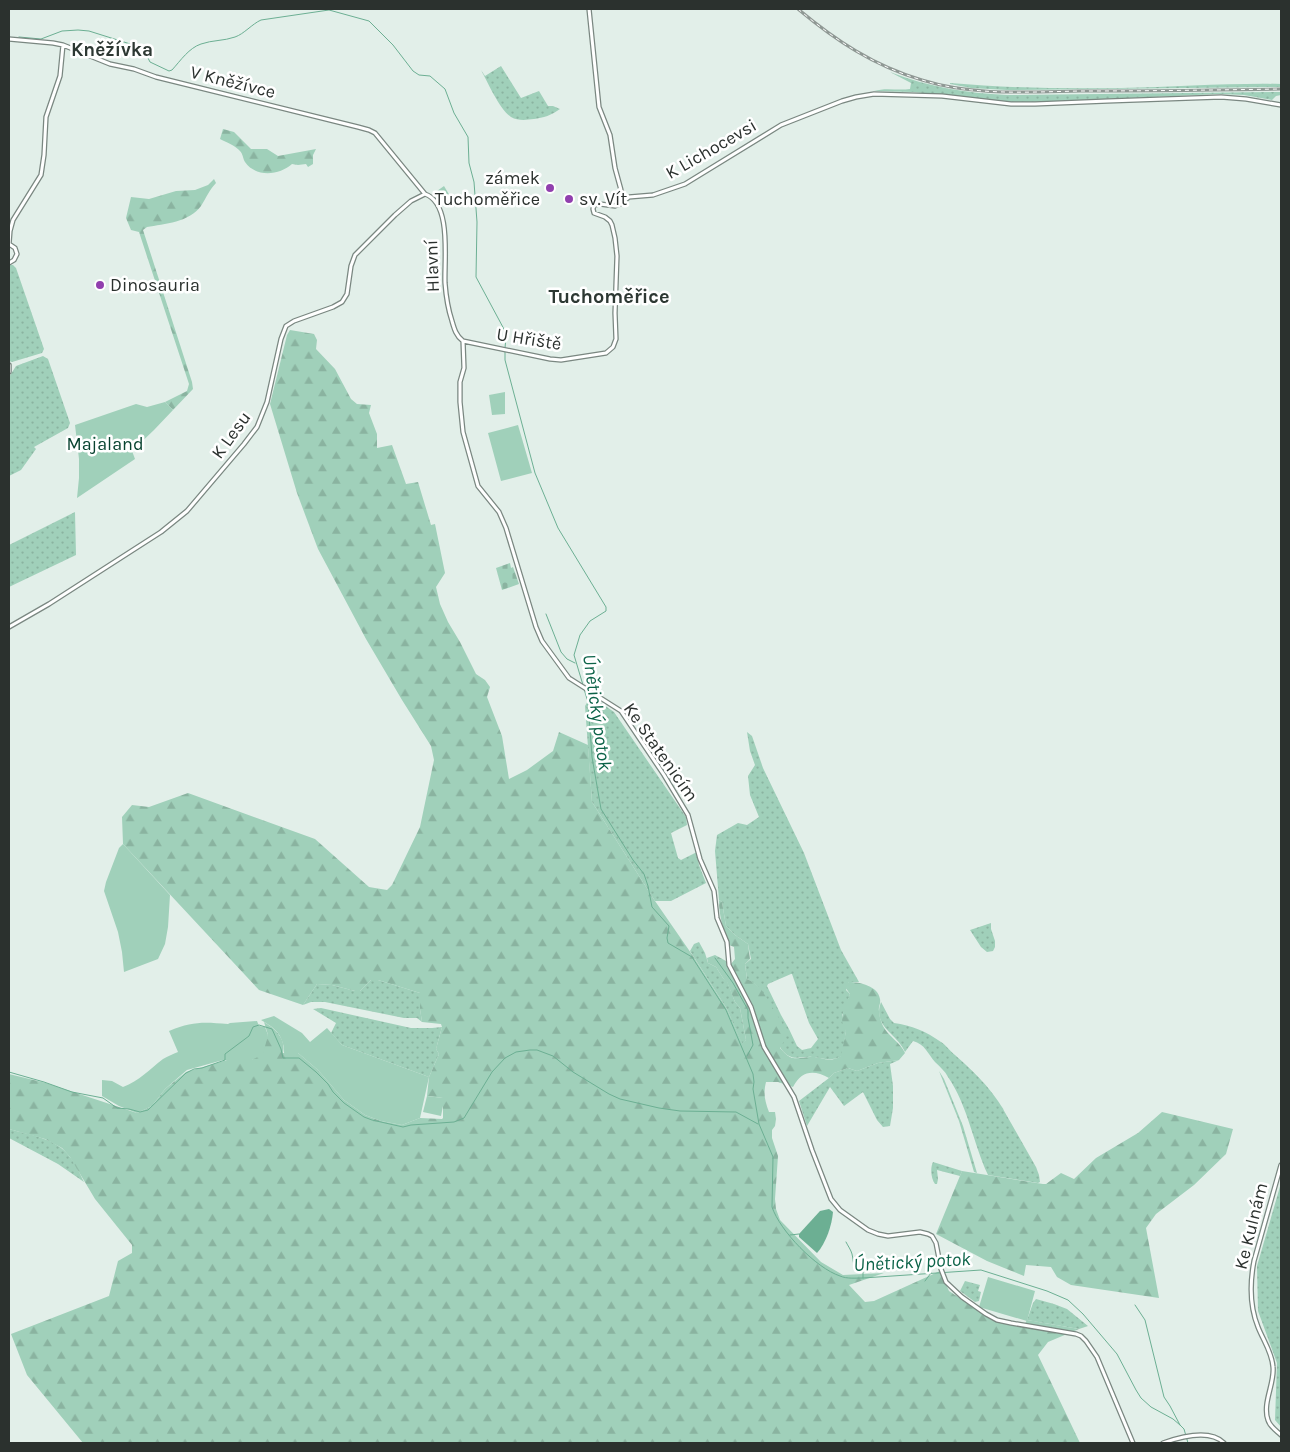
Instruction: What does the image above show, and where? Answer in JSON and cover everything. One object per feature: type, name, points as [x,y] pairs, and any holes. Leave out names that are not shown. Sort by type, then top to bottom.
[{"type":"street","points":[[589,9],[599,107],[610,135],[615,168],[625,200]]},
{"type":"street","name":"V Kněžívce","points":[[9,39],[63,45],[110,64],[134,69],[156,77],[369,130],[380,138],[425,194]]},
{"type":"street","points":[[9,263],[14,260],[17,254],[15,248],[9,244],[13,220],[41,175],[46,117],[60,76],[63,45]]},
{"type":"street","name":"K Lichocevsi","points":[[615,313],[617,256],[614,230],[610,221],[595,214],[592,208],[595,205],[615,206],[631,196],[653,195],[685,184],[781,125],[849,99],[874,94],[886,94],[942,96],[1011,104],[1036,104],[1220,97],[1281,104]]},
{"type":"street","name":"Hlavní","points":[[425,194],[435,201],[444,222],[447,299],[456,332],[463,341]]},
{"type":"street","name":"K Lesu","points":[[9,627],[49,604],[161,532],[187,510],[257,427],[267,402],[281,339],[286,326],[342,302],[346,294],[355,255],[411,201],[425,194]]},
{"type":"street","name":"U Hřiště","points":[[463,341],[556,360],[606,353],[615,343],[615,313]]},
{"type":"street","name":"Ke Statenicím","points":[[463,341],[464,368],[460,387],[460,412],[475,479],[480,489],[499,512],[506,528],[539,637],[569,678],[621,712],[664,775],[688,815],[700,859],[714,891],[717,918],[727,942],[729,965],[751,1007],[764,1047],[794,1096],[831,1199],[840,1210],[868,1230],[878,1234],[888,1236],[920,1232],[928,1234],[934,1240],[941,1269],[947,1284],[976,1308],[992,1318],[1025,1326],[1073,1333],[1082,1337],[1097,1357],[1133,1443]]},
{"type":"street","points":[[9,365],[9,372]]},
{"type":"street","name":"Ke Kulnám","points":[[1281,1165],[1254,1261],[1252,1282],[1257,1325],[1272,1359],[1273,1367],[1267,1404],[1268,1420],[1272,1427],[1281,1435]]},
{"type":"street","points":[[1163,1443],[1189,1436],[1217,1438],[1224,1443]]},
{"type":"green space","points":[[501,66],[521,98],[539,91],[548,106],[560,109],[551,115],[537,119],[522,120],[511,117],[498,102],[481,70],[485,76]]},
{"type":"green space","points":[[890,72],[919,82],[947,88],[976,93],[1007,95],[1281,92],[1281,95],[1276,96],[1272,100],[1244,95],[1219,94],[1012,102],[913,92],[874,91],[910,89],[911,83]]},
{"type":"green space","points":[[950,83],[1057,88],[1261,84],[1281,84],[1281,87],[1007,90],[971,88]]},
{"type":"green space","points":[[223,129],[234,132],[251,149],[267,149],[278,156],[316,149],[313,155],[313,164],[308,167],[306,164],[292,164],[281,171],[268,173],[255,171],[245,162],[238,149],[220,139]]},
{"type":"green space","points":[[214,179],[216,183],[201,206],[190,216],[169,223],[147,227],[143,230],[192,382],[193,389],[173,410],[165,402],[187,391],[189,384],[139,232],[131,230],[126,218],[131,197],[149,199],[176,191],[195,190],[208,185]]},
{"type":"green space","points":[[444,186],[453,201],[446,206],[437,191]]},
{"type":"green space","points":[[9,265],[13,265],[16,268],[44,349],[42,353],[12,362],[9,361]]},
{"type":"green space","points":[[290,330],[314,334],[317,340],[316,349],[335,369],[351,399],[357,404],[371,405],[369,413],[377,434],[377,448],[392,445],[406,484],[418,482],[431,525],[435,524],[445,573],[436,587],[440,604],[476,674],[485,680],[490,687],[487,697],[502,736],[509,779],[527,770],[553,751],[559,732],[588,745],[592,802],[727,1009],[742,1043],[746,1040],[740,1008],[735,1002],[727,982],[716,967],[708,963],[707,958],[715,955],[726,961],[739,986],[742,984],[731,964],[735,959],[734,947],[729,945],[725,933],[719,900],[722,902],[726,926],[748,944],[750,959],[745,964],[747,979],[761,989],[782,1023],[786,1038],[780,1048],[792,1058],[814,1057],[829,1060],[841,1056],[846,1031],[843,1026],[842,1017],[850,994],[845,987],[849,982],[868,986],[879,995],[879,1013],[882,1024],[905,1053],[899,1060],[878,1063],[857,1071],[848,1068],[834,1073],[829,1078],[809,1073],[800,1077],[793,1087],[778,1082],[766,1082],[766,1104],[769,1112],[775,1112],[776,1119],[772,1130],[772,1138],[778,1156],[775,1199],[780,1220],[821,1262],[843,1275],[884,1273],[849,1285],[865,1302],[874,1301],[940,1271],[949,1291],[987,1316],[1023,1327],[1027,1320],[1079,1329],[1048,1342],[1038,1355],[1080,1443],[83,1443],[27,1375],[11,1334],[109,1296],[118,1261],[132,1253],[132,1245],[95,1199],[70,1157],[62,1148],[45,1139],[9,1129],[9,1074],[46,1083],[137,1113],[152,1106],[165,1089],[186,1072],[227,1060],[252,1060],[268,1035],[264,1022],[279,1035],[283,1043],[283,1053],[298,1053],[318,1070],[344,1100],[365,1115],[381,1121],[402,1125],[420,1118],[443,1118],[443,1098],[427,1096],[429,1077],[439,1054],[436,1049],[442,1027],[441,1024],[422,1022],[420,993],[378,980],[371,980],[360,991],[317,984],[303,1005],[259,990],[123,844],[122,817],[132,805],[149,807],[188,793],[315,839],[369,887],[387,890],[392,885],[420,827],[434,760],[431,746],[366,639],[318,549],[297,493],[270,404],[287,335]]},
{"type":"green space","points":[[43,356],[48,359],[70,423],[68,428],[34,447],[36,449],[21,470],[9,476],[9,377],[16,366]]},
{"type":"green space","points":[[505,392],[505,414],[492,415],[489,395]]},
{"type":"green space","name":"Majaland","points":[[165,402],[173,410],[132,451],[135,459],[77,498],[79,459],[75,425],[136,404],[147,407]]},
{"type":"green space","points":[[518,425],[532,473],[501,481],[488,433]]},
{"type":"green space","points":[[75,512],[76,555],[9,587],[9,545]]},
{"type":"green space","points":[[510,563],[519,584],[502,590],[496,568]]},
{"type":"green space","points":[[591,696],[614,712],[686,817],[687,825],[671,833],[678,858],[681,860],[697,852],[699,865],[706,883],[671,901],[655,901],[592,802],[585,706]]},
{"type":"green space","points":[[747,732],[752,736],[763,768],[804,853],[841,950],[859,982],[849,982],[846,990],[850,994],[842,1015],[846,1031],[842,1056],[838,1058],[795,1058],[782,1050],[765,997],[758,987],[747,979],[745,964],[751,959],[748,944],[726,926],[722,902],[719,900],[715,851],[717,835],[738,823],[747,825],[759,817],[750,795],[748,776],[755,765],[750,751]],"holes":[[[792,974],[809,1023],[818,1039],[811,1048],[802,1050],[797,1046],[767,986]]]},
{"type":"green space","points":[[123,844],[170,895],[165,944],[158,959],[124,972],[118,932],[104,891],[119,848]]},
{"type":"green space","points":[[991,923],[995,947],[993,951],[987,952],[981,947],[970,930]]},
{"type":"green space","points":[[699,942],[708,963],[716,967],[727,981],[735,1002],[740,1008],[746,1040],[742,1044],[727,1009],[690,951],[694,944]]},
{"type":"green space","points":[[371,980],[378,980],[420,993],[422,1022],[417,1018],[404,1018],[325,1002],[311,1002],[303,1005],[317,984],[360,991]]},
{"type":"green space","points":[[881,1002],[894,1023],[907,1025],[943,1043],[976,1074],[1004,1110],[1036,1167],[1040,1182],[988,1175],[961,1100],[947,1075],[917,1042],[913,1041],[905,1052],[880,1018]]},
{"type":"green space","points":[[321,1008],[411,1028],[442,1027],[436,1049],[439,1054],[429,1077],[342,1045],[331,1033],[336,1023],[313,1009]]},
{"type":"green space","points":[[274,1016],[302,1033],[310,1042],[327,1028],[342,1045],[429,1077],[420,1118],[402,1125],[381,1121],[365,1115],[344,1100],[318,1070],[298,1053],[296,1056],[285,1057],[282,1039],[272,1027],[261,1020]]},
{"type":"green space","points":[[257,1021],[259,1026],[265,1027],[268,1035],[263,1054],[252,1060],[223,1060],[187,1070],[165,1089],[152,1106],[137,1113],[119,1106],[102,1096],[102,1080],[112,1081],[123,1087],[139,1078],[163,1059],[178,1052],[169,1031],[185,1025],[198,1023],[228,1024]]},
{"type":"green space","points":[[899,1060],[890,1064],[893,1108],[890,1126],[883,1127],[877,1120],[863,1092],[844,1106],[830,1087],[807,1126],[799,1101],[834,1073],[848,1068],[857,1071],[878,1063]]},
{"type":"green space","points":[[939,1071],[963,1126],[977,1173],[974,1172],[959,1121]]},
{"type":"green space","points":[[427,1096],[443,1098],[441,1116],[423,1112]]},
{"type":"green space","points":[[1162,1112],[1233,1129],[1226,1154],[1194,1185],[1156,1214],[1146,1228],[1159,1298],[1071,1285],[1057,1277],[1051,1267],[1026,1265],[1024,1276],[987,1261],[936,1234],[962,1171],[1043,1184],[1046,1184],[1061,1173],[1074,1179],[1096,1158],[1138,1133]]},
{"type":"green space","points":[[9,1129],[42,1138],[58,1145],[72,1160],[84,1182],[58,1164],[9,1138]]},
{"type":"green space","points":[[933,1162],[962,1171],[960,1176],[937,1170],[938,1179],[937,1184],[935,1184],[931,1173]]},
{"type":"green space","points":[[1281,1183],[1281,1427],[1275,1420],[1277,1363],[1258,1311],[1257,1266]]},
{"type":"green space","points":[[988,1277],[1035,1291],[1027,1321],[979,1307]]},
{"type":"green space","points":[[965,1281],[980,1285],[978,1291],[981,1292],[979,1301],[975,1302],[960,1291]]},
{"type":"green space","points":[[1036,1299],[1067,1309],[1088,1326],[1079,1329],[1027,1320]]},
{"type":"shaded area","points":[[829,1209],[833,1212],[830,1228],[826,1239],[817,1253],[799,1237],[799,1234],[820,1211]]},
{"type":"waterway","name":"Únětický potok","points":[[19,37],[41,39],[62,31],[89,31],[143,48],[150,62],[169,71],[193,48],[205,43],[235,37],[261,20],[329,10],[369,21],[393,45],[413,71],[419,75],[430,76],[445,89],[454,113],[468,137],[469,163],[474,182],[477,222],[476,277],[505,331],[505,348]]},
{"type":"waterway","name":"Únětický potok","points":[[505,352],[505,360],[535,473],[558,528],[606,607],[606,611],[590,621],[580,635],[574,655],[583,685]]},
{"type":"waterway","points":[[546,614],[561,652],[567,659],[575,663]]},
{"type":"waterway","name":"Únětický potok","points":[[584,689],[588,702],[592,757],[601,809],[644,874],[652,907],[669,926],[668,943],[692,957],[726,1010],[753,1074],[753,1089],[759,1124],[773,1157],[772,1207],[776,1217],[791,1237],[820,1265],[845,1278],[981,1270],[1047,1291],[1068,1300],[1083,1314],[1117,1354],[1141,1398],[1151,1407],[1180,1425],[1184,1429],[1188,1443]]},
{"type":"waterway","points":[[715,958],[733,983],[748,1010],[753,1045],[747,1056]]},
{"type":"waterway","points":[[9,1072],[72,1092],[103,1098],[117,1108],[140,1112],[148,1110],[186,1073],[225,1060],[225,1054],[249,1036],[253,1027],[259,1025],[272,1029],[283,1058],[299,1058],[316,1072],[344,1103],[364,1117],[403,1127],[454,1122],[464,1118],[492,1072],[505,1058],[516,1052],[530,1050],[537,1050],[553,1056],[573,1072],[620,1099],[680,1111],[736,1112],[758,1124]]},
{"type":"waterway","name":"Únětický potok","points":[[790,1235],[799,1234]]},
{"type":"waterway","points":[[846,1242],[852,1252],[855,1267],[863,1271],[863,1278]]},
{"type":"waterway","name":"Únětický potok","points":[[925,1281],[931,1273]]},
{"type":"waterway","points":[[1135,1305],[1145,1320],[1164,1397],[1180,1425]]},
{"type":"railway","points":[[798,9],[826,31],[871,60],[922,80],[961,89],[1000,92],[1281,89]]},
{"type":"place","name":"zámek Tuchoměřice","points":[[550,188]]},
{"type":"place","name":"sv. Vít","points":[[569,199]]},
{"type":"place","name":"Dinosauria","points":[[100,285]]},
{"type":"district","name":"Kněžívka","points":[[112,49]]},
{"type":"district","name":"Tuchoměřice","points":[[609,296]]}]
